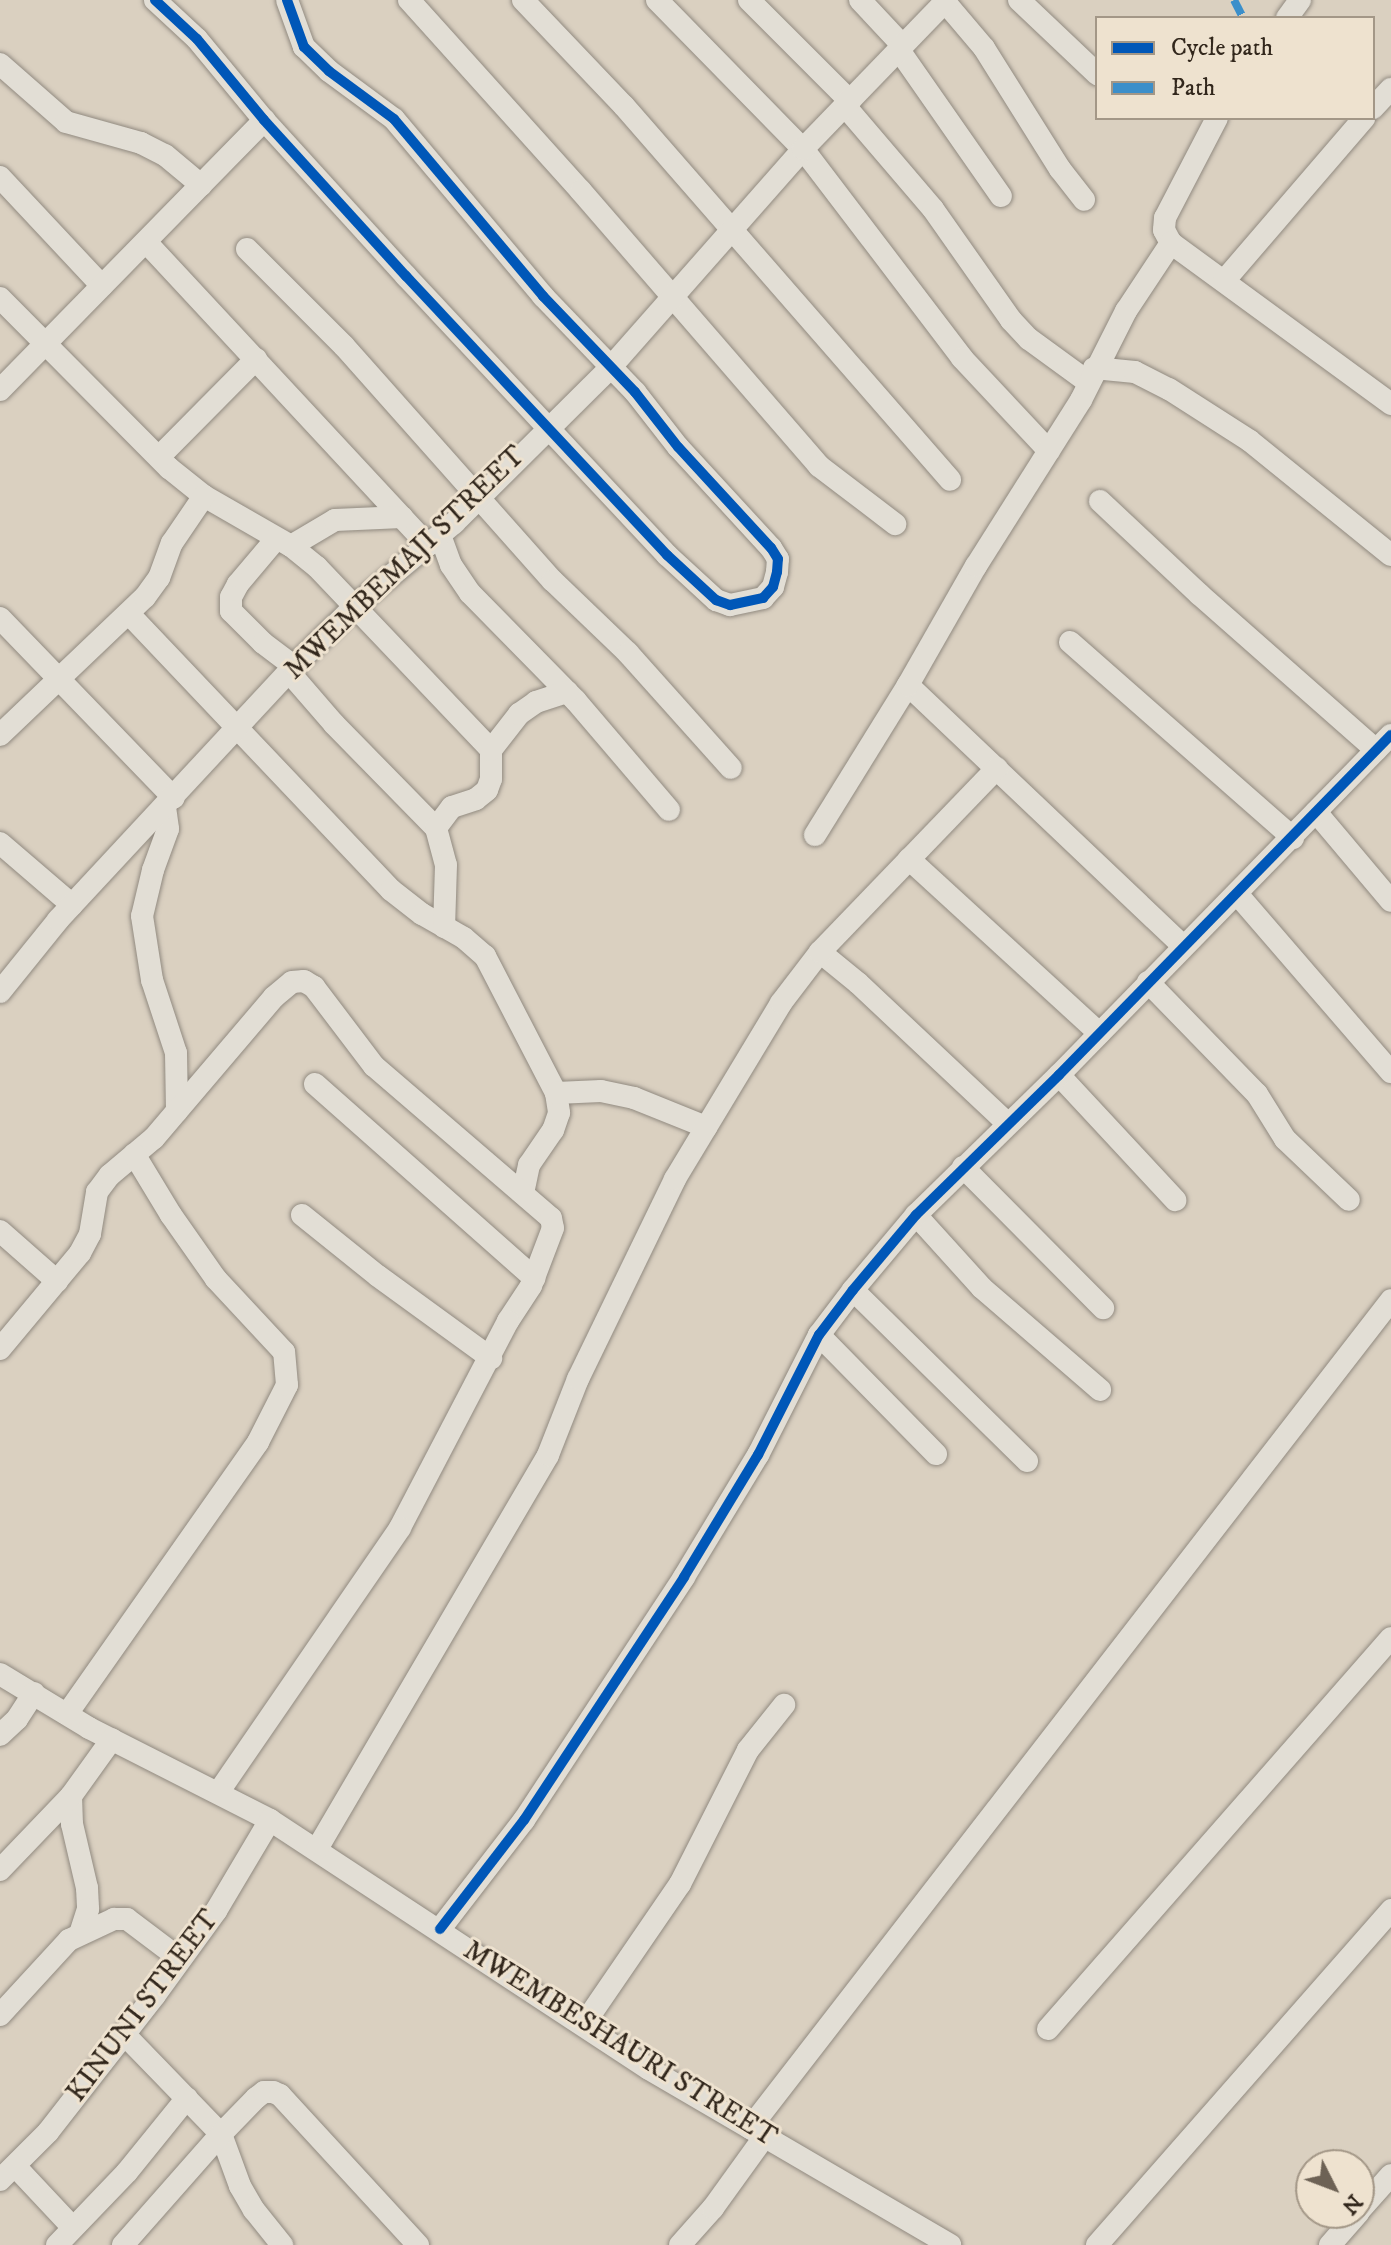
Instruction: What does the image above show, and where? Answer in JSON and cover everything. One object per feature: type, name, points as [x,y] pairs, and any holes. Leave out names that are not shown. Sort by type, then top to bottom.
[{"type":"street","points":[[155,0],[197,39],[264,120],[546,428],[667,555],[716,600],[730,605],[763,598],[773,587],[777,572],[778,559],[771,548],[543,296],[394,119],[329,71],[304,47],[287,0]]},
{"type":"street","points":[[409,0],[819,466],[895,524]]},
{"type":"street","points":[[523,0],[624,106],[950,480]]},
{"type":"street","points":[[657,0],[803,149],[962,358],[1049,451]]},
{"type":"street","points":[[749,0],[847,103],[933,209],[1011,320],[1029,339],[1091,375],[1135,372],[1169,389],[1250,441],[1391,555]]},
{"type":"street","points":[[860,0],[901,48],[1001,196]]},
{"type":"street","points":[[1019,0],[1095,72]]},
{"type":"street","points":[[946,1],[984,48],[1060,169],[1084,200]]},
{"type":"street","name":"MWEMBEMAJI STREET","points":[[0,992],[7,966],[72,905],[292,669],[356,605],[434,540],[610,368],[803,149],[946,1]]},
{"type":"street","points":[[0,64],[66,122],[141,143],[165,155],[201,185]]},
{"type":"street","points":[[1375,106],[1391,89]]},
{"type":"street","points":[[0,390],[264,120]]},
{"type":"street","points":[[1216,120],[1165,218],[1164,230],[1171,243],[1391,404]]},
{"type":"street","points":[[1224,281],[1362,120]]},
{"type":"street","points":[[0,177],[102,286]]},
{"type":"street","points":[[147,243],[402,517],[434,540],[470,593],[567,692],[669,810]]},
{"type":"street","points":[[815,835],[908,685],[976,566],[1081,400],[1091,375],[1171,243]]},
{"type":"street","points":[[247,249],[344,346],[553,581],[628,653],[731,768]]},
{"type":"street","points":[[0,298],[159,457],[204,496],[284,543],[356,605],[491,750]]},
{"type":"street","points":[[159,457],[256,359]]},
{"type":"street","points":[[0,735],[59,677],[130,615],[159,578],[172,543],[204,496]]},
{"type":"street","points":[[440,1929],[542,1795],[684,1577],[758,1455],[819,1335],[853,1290],[916,1215],[963,1167],[1059,1075],[1183,946],[1238,895],[1316,812],[1385,747],[1199,594],[1100,501]]},
{"type":"street","points":[[402,517],[335,520],[284,543],[238,584],[231,597],[231,611],[292,669],[334,724],[436,828],[446,865],[444,927]]},
{"type":"street","points":[[130,615],[391,890],[464,938],[485,956],[556,1093],[559,1113],[553,1130],[529,1165],[523,1193]]},
{"type":"street","points":[[0,618],[59,677],[169,802],[168,829],[153,870],[142,916],[152,980],[176,1053],[177,1111]]},
{"type":"street","points":[[1070,642],[1293,838]]},
{"type":"street","points":[[908,685],[1183,946]]},
{"type":"street","points":[[436,828],[452,807],[476,799],[487,790],[491,779],[491,750],[519,714],[536,702],[567,692]]},
{"type":"street","points":[[317,1849],[548,1455],[592,1351],[675,1179],[781,1003],[820,952],[997,768]]},
{"type":"street","points":[[1316,812],[1391,901]]},
{"type":"street","points":[[0,843],[72,905]]},
{"type":"street","points":[[909,859],[1099,1033]]},
{"type":"street","points":[[1238,895],[1391,1072]]},
{"type":"street","points":[[820,952],[1007,1123]]},
{"type":"street","points":[[0,1349],[80,1253],[90,1234],[97,1192],[177,1111],[274,997],[292,982],[304,981],[314,987],[374,1066],[523,1193],[552,1223],[534,1278],[508,1321],[400,1528],[218,1793]]},
{"type":"street","points":[[1148,982],[1257,1094],[1285,1139],[1349,1200]]},
{"type":"street","points":[[1059,1075],[1175,1200]]},
{"type":"street","points":[[315,1084],[534,1278]]},
{"type":"street","points":[[556,1093],[601,1091],[634,1098],[706,1127]]},
{"type":"street","points":[[67,1714],[258,1442],[287,1385],[284,1352],[216,1279],[171,1215],[134,1154]]},
{"type":"street","points":[[963,1167],[1103,1308]]},
{"type":"street","points":[[302,1215],[378,1276],[491,1358]]},
{"type":"street","points":[[916,1215],[982,1288],[1100,1390]]},
{"type":"street","points":[[0,1231],[57,1281]]},
{"type":"street","points":[[853,1290],[1027,1461]]},
{"type":"street","points":[[680,2245],[758,2132],[1391,1300]]},
{"type":"street","points":[[819,1335],[936,1454]]},
{"type":"street","points":[[1048,2029],[1391,1638]]},
{"type":"street","name":"MWEMBESHAURI STREET","points":[[0,1674],[112,1739],[270,1820],[649,2069],[950,2245]]},
{"type":"street","points":[[0,1735],[17,1719],[34,1693]]},
{"type":"street","points":[[584,2024],[680,1884],[748,1750],[784,1705]]},
{"type":"street","points":[[0,1870],[71,1796],[112,1739]]},
{"type":"street","points":[[71,1796],[72,1824],[87,1888],[88,1909],[80,1933]]},
{"type":"street","name":"KINUNI STREET","points":[[8,2174],[124,2034],[180,1959],[223,1900],[270,1820]]},
{"type":"street","points":[[1097,2245],[1391,1910]]},
{"type":"street","points":[[0,2015],[69,1940],[114,1919],[127,1919],[180,1959]]},
{"type":"street","points":[[124,2034],[221,2134],[240,2186],[254,2210],[282,2245]]},
{"type":"street","points":[[123,2245],[221,2134],[264,2092],[280,2095],[418,2245]]},
{"type":"street","points":[[57,2245],[127,2172],[187,2098]]},
{"type":"street","points":[[8,2174],[73,2228]]},
{"type":"street","points":[[1375,2193],[1391,2175]]},
{"type":"street","points":[[1330,2245],[1344,2229]]},
{"type":"marked path","points":[[1234,0],[1242,16]]},
{"type":"cycle path","points":[[155,0],[197,39],[264,120],[406,276],[667,555],[716,600],[730,605],[763,598],[773,587],[777,572],[778,559],[771,548],[678,447],[635,392],[543,296],[394,119],[329,71],[304,47],[287,0]]},
{"type":"cycle path","points":[[440,1929],[524,1820],[684,1577],[758,1455],[819,1335],[853,1290],[916,1215],[1059,1075],[1391,735]]}]
